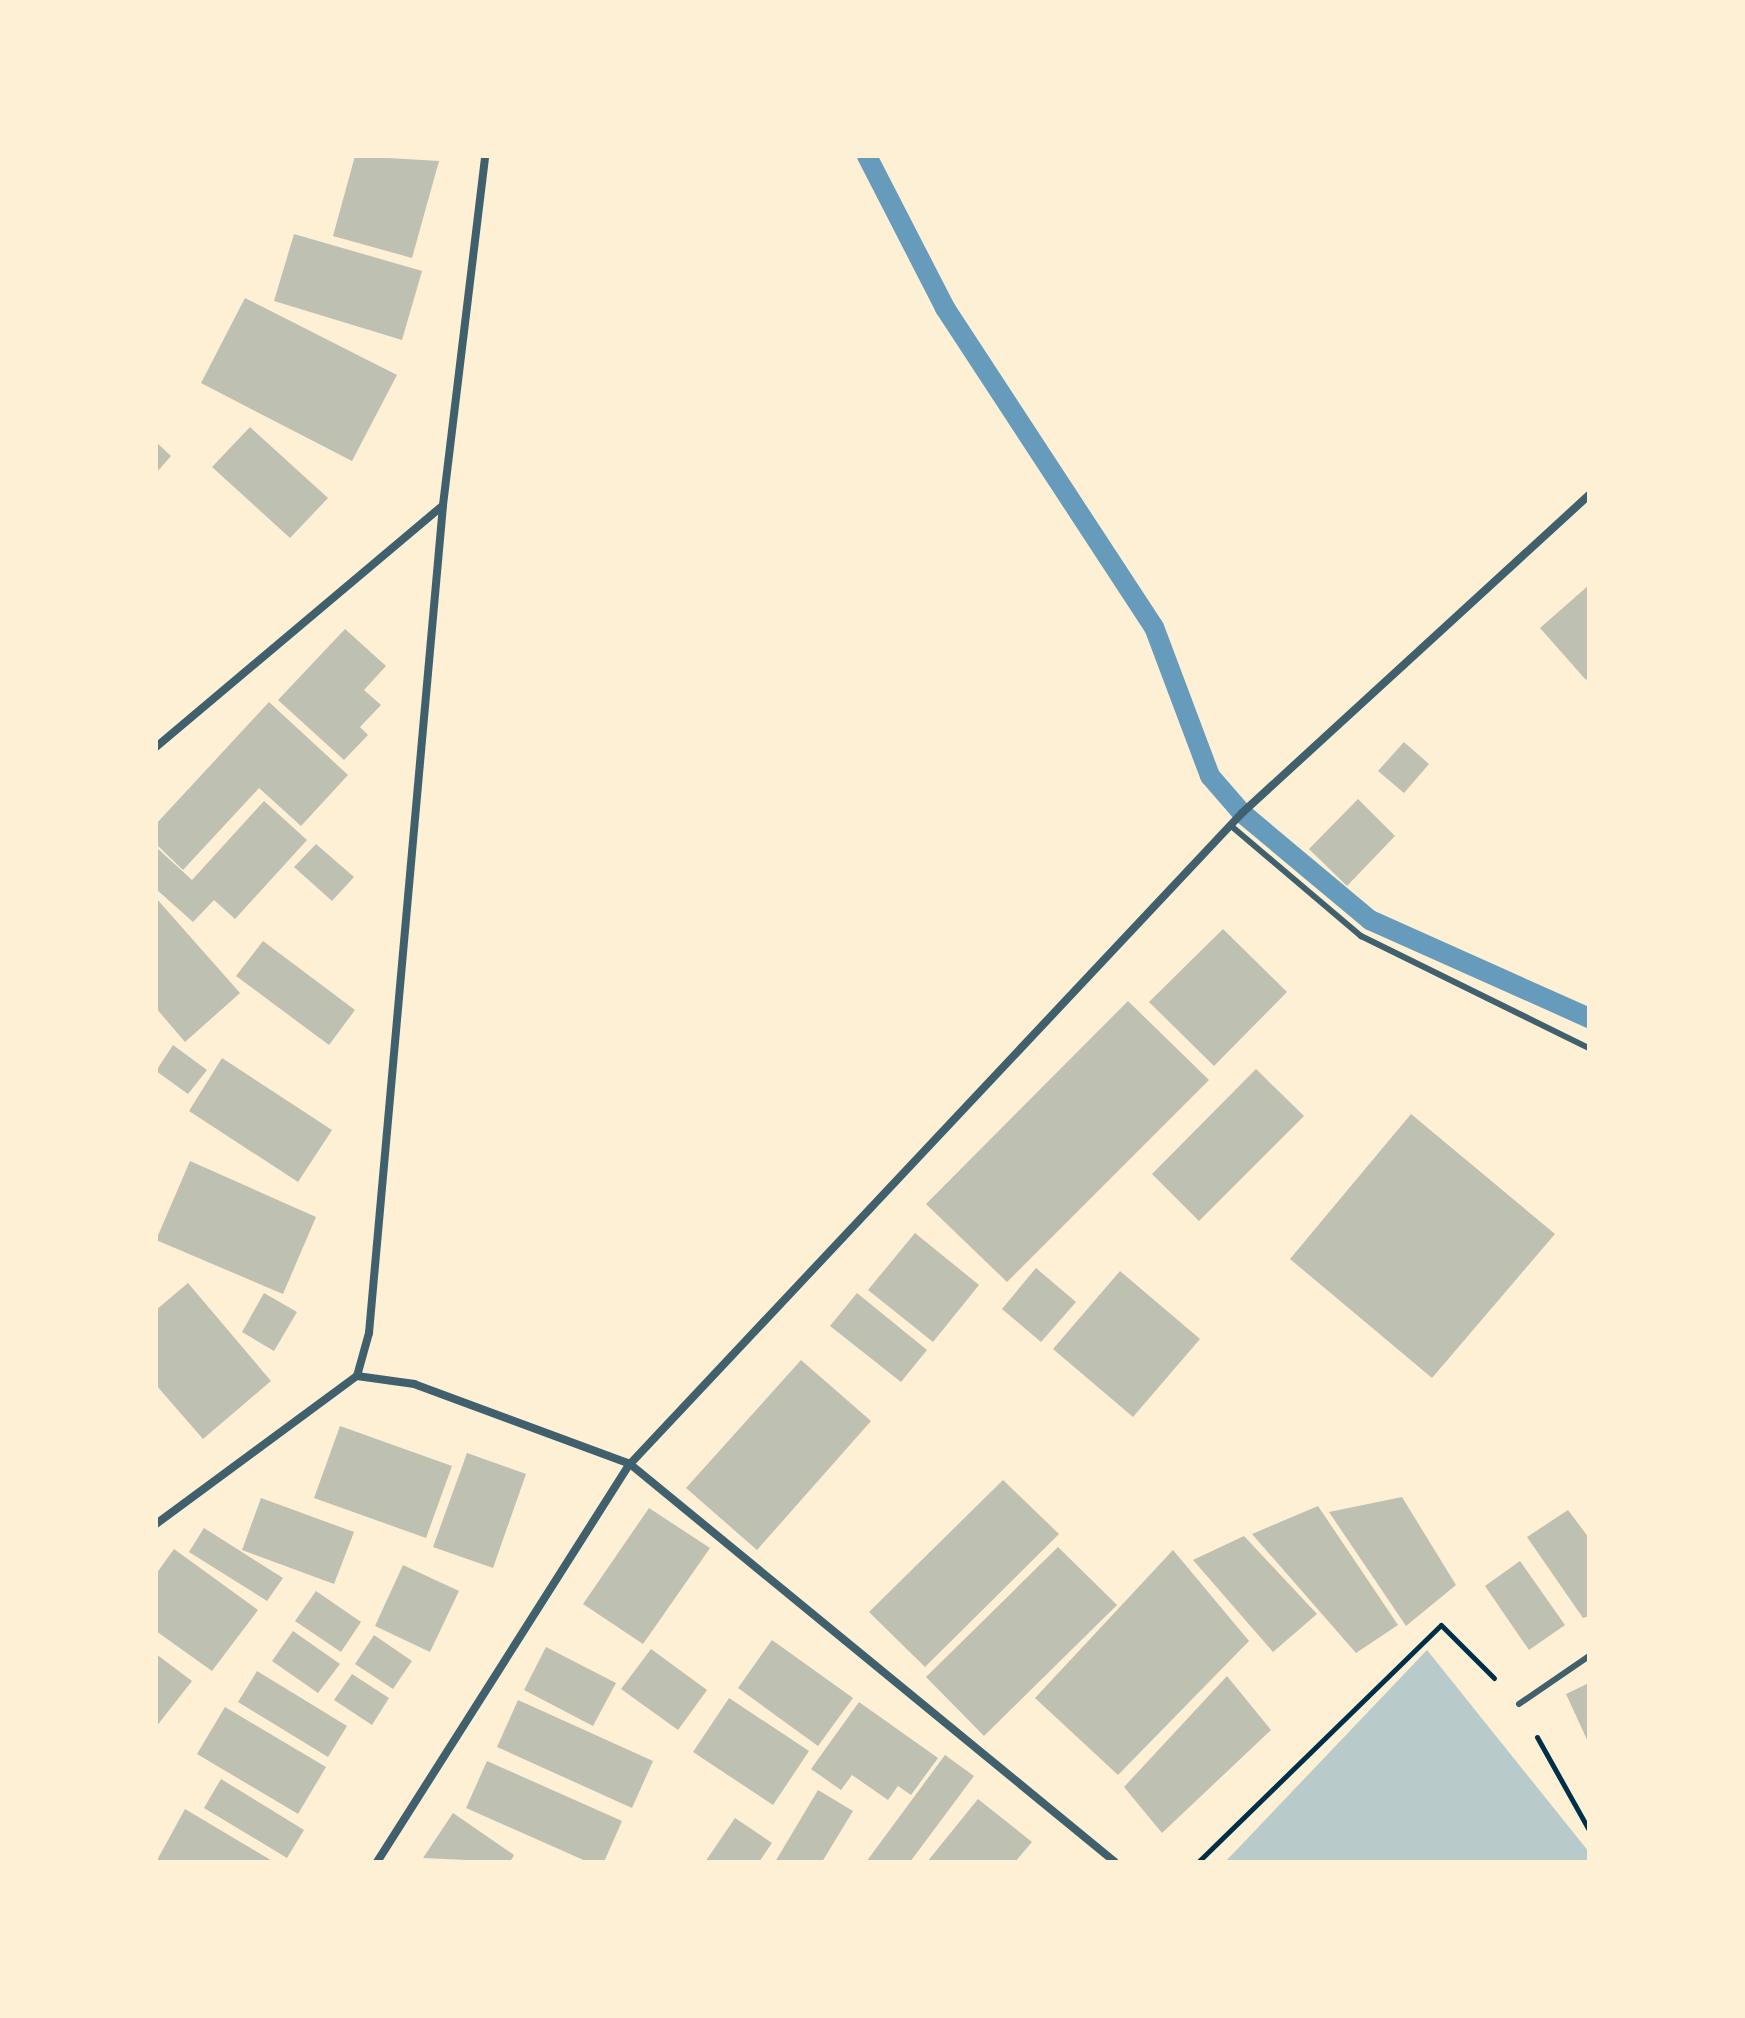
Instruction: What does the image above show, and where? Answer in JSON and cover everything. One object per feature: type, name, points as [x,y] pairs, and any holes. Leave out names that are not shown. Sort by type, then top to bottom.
[{"type":"street","points":[[156,1524],[357,1376],[369,1333],[443,505],[485,156]]},
{"type":"street","points":[[377,1862],[630,1464],[1230,825],[1589,495]]},
{"type":"street","points":[[156,747],[443,505]]},
{"type":"street","points":[[357,1376],[414,1384],[630,1464],[1115,1862]]},
{"type":"lane","points":[[1230,825],[1361,936],[1589,1048]]},
{"type":"lane","points":[[1519,1704],[1589,1656]]},
{"type":"path","points":[[1198,1862],[1441,1625]]},
{"type":"shaded area","points":[[1427,1650],[1589,1852],[1589,1862],[1225,1862]]},
{"type":"building","points":[[355,156],[439,161],[412,258],[333,236]]},
{"type":"building","points":[[294,234],[422,271],[402,340],[274,301]]},
{"type":"building","points":[[245,298],[397,375],[352,461],[201,383]]},
{"type":"building","points":[[250,427],[328,498],[290,538],[212,467]]},
{"type":"building","points":[[156,442],[171,456],[156,473]]},
{"type":"building","points":[[1589,585],[1589,677],[1586,680],[1540,628]]},
{"type":"building","points":[[345,629],[386,666],[364,690],[381,705],[360,727],[368,735],[344,760],[278,700]]},
{"type":"building","points":[[269,702],[348,775],[301,826],[259,788],[183,870],[156,844],[156,824]]},
{"type":"building","points":[[1404,742],[1429,764],[1404,793],[1378,771]]},
{"type":"building","points":[[1358,799],[1395,836],[1347,886],[1309,849]]},
{"type":"building","points":[[264,801],[307,840],[235,919],[214,900],[193,922],[156,889],[156,847],[192,880]]},
{"type":"building","points":[[316,844],[354,877],[332,901],[294,867]]},
{"type":"building","points":[[156,898],[240,993],[185,1042],[156,1008]]},
{"type":"building","points":[[1223,929],[1287,992],[1214,1066],[1149,1002]]},
{"type":"building","points":[[263,941],[355,1010],[329,1045],[236,976]]},
{"type":"building","points":[[1128,1001],[1209,1080],[1007,1282],[926,1204]]},
{"type":"building","points":[[173,1045],[207,1070],[188,1094],[156,1071]]},
{"type":"building","points":[[222,1058],[332,1130],[298,1182],[189,1111]]},
{"type":"building","points":[[1256,1069],[1304,1116],[1199,1221],[1152,1174]]},
{"type":"building","points":[[1411,1114],[1555,1234],[1432,1378],[1290,1259]]},
{"type":"building","points":[[190,1161],[316,1217],[283,1294],[156,1240]]},
{"type":"building","points":[[915,1233],[979,1285],[933,1342],[868,1290]]},
{"type":"building","points":[[1036,1268],[1076,1302],[1041,1342],[1002,1309]]},
{"type":"building","points":[[1120,1271],[1200,1339],[1133,1417],[1053,1349]]},
{"type":"building","points":[[188,1283],[271,1381],[203,1439],[156,1385],[156,1310]]},
{"type":"building","points":[[264,1293],[297,1312],[274,1351],[242,1332]]},
{"type":"building","points":[[857,1293],[927,1350],[901,1382],[830,1326]]},
{"type":"building","points":[[801,1360],[871,1421],[757,1550],[686,1488]]},
{"type":"building","points":[[340,1426],[452,1466],[426,1538],[314,1498]]},
{"type":"building","points":[[467,1453],[526,1474],[493,1568],[433,1547]]},
{"type":"building","points":[[1003,1480],[1059,1534],[925,1667],[869,1612]]},
{"type":"building","points":[[1402,1497],[1456,1585],[1406,1626],[1329,1512]]},
{"type":"building","points":[[261,1498],[354,1532],[334,1584],[242,1550]]},
{"type":"building","points":[[1318,1506],[1398,1625],[1356,1653],[1252,1534]]},
{"type":"building","points":[[649,1508],[710,1548],[643,1644],[583,1604]]},
{"type":"building","points":[[1568,1510],[1589,1538],[1589,1616],[1583,1618],[1527,1537]]},
{"type":"building","points":[[204,1528],[283,1578],[267,1601],[189,1552]]},
{"type":"building","points":[[1244,1536],[1317,1614],[1273,1652],[1193,1560]]},
{"type":"building","points":[[1058,1547],[1117,1605],[984,1736],[926,1677]]},
{"type":"building","points":[[174,1549],[258,1610],[212,1671],[156,1631],[156,1574]]},
{"type":"building","points":[[1173,1550],[1249,1641],[1118,1775],[1035,1698]]},
{"type":"building","points":[[1520,1561],[1565,1625],[1529,1650],[1485,1586]]},
{"type":"building","points":[[403,1565],[459,1591],[430,1652],[375,1626]]},
{"type":"building","points":[[316,1591],[361,1622],[341,1652],[295,1621]]},
{"type":"building","points":[[293,1631],[340,1664],[318,1693],[272,1661]]},
{"type":"building","points":[[374,1635],[412,1661],[393,1689],[355,1664]]},
{"type":"building","points":[[772,1640],[853,1698],[818,1746],[738,1688]]},
{"type":"building","points":[[546,1647],[616,1683],[593,1726],[524,1690]]},
{"type":"building","points":[[651,1649],[707,1690],[678,1730],[621,1689]]},
{"type":"building","points":[[156,1654],[192,1681],[156,1727]]},
{"type":"building","points":[[257,1671],[347,1726],[328,1757],[238,1702]]},
{"type":"building","points":[[352,1674],[389,1698],[372,1725],[334,1700]]},
{"type":"building","points":[[1227,1676],[1271,1730],[1162,1833],[1124,1787]]},
{"type":"building","points":[[1589,1683],[1589,1744],[1566,1694]]},
{"type":"building","points":[[729,1698],[809,1751],[773,1805],[693,1752]]},
{"type":"building","points":[[518,1700],[653,1761],[632,1808],[497,1747]]},
{"type":"building","points":[[859,1702],[938,1758],[911,1795],[898,1786],[888,1800],[852,1775],[841,1790],[811,1769]]},
{"type":"building","points":[[225,1707],[326,1767],[298,1814],[197,1754]]},
{"type":"building","points":[[945,1755],[974,1776],[910,1862],[866,1862]]},
{"type":"building","points":[[487,1761],[622,1821],[604,1862],[588,1862],[466,1808]]},
{"type":"building","points":[[221,1779],[304,1830],[287,1858],[204,1808]]},
{"type":"building","points":[[818,1790],[853,1811],[822,1862],[775,1862]]},
{"type":"building","points":[[978,1799],[1032,1842],[1015,1862],[927,1862]]},
{"type":"building","points":[[185,1809],[274,1862],[156,1862]]},
{"type":"building","points":[[453,1813],[514,1855],[510,1862],[423,1858]]},
{"type":"building","points":[[735,1818],[772,1843],[759,1862],[705,1862]]},
{"type":"waterway","points":[[867,156],[945,308],[1154,627],[1210,776],[1242,813],[1370,920],[1589,1018]]}]
